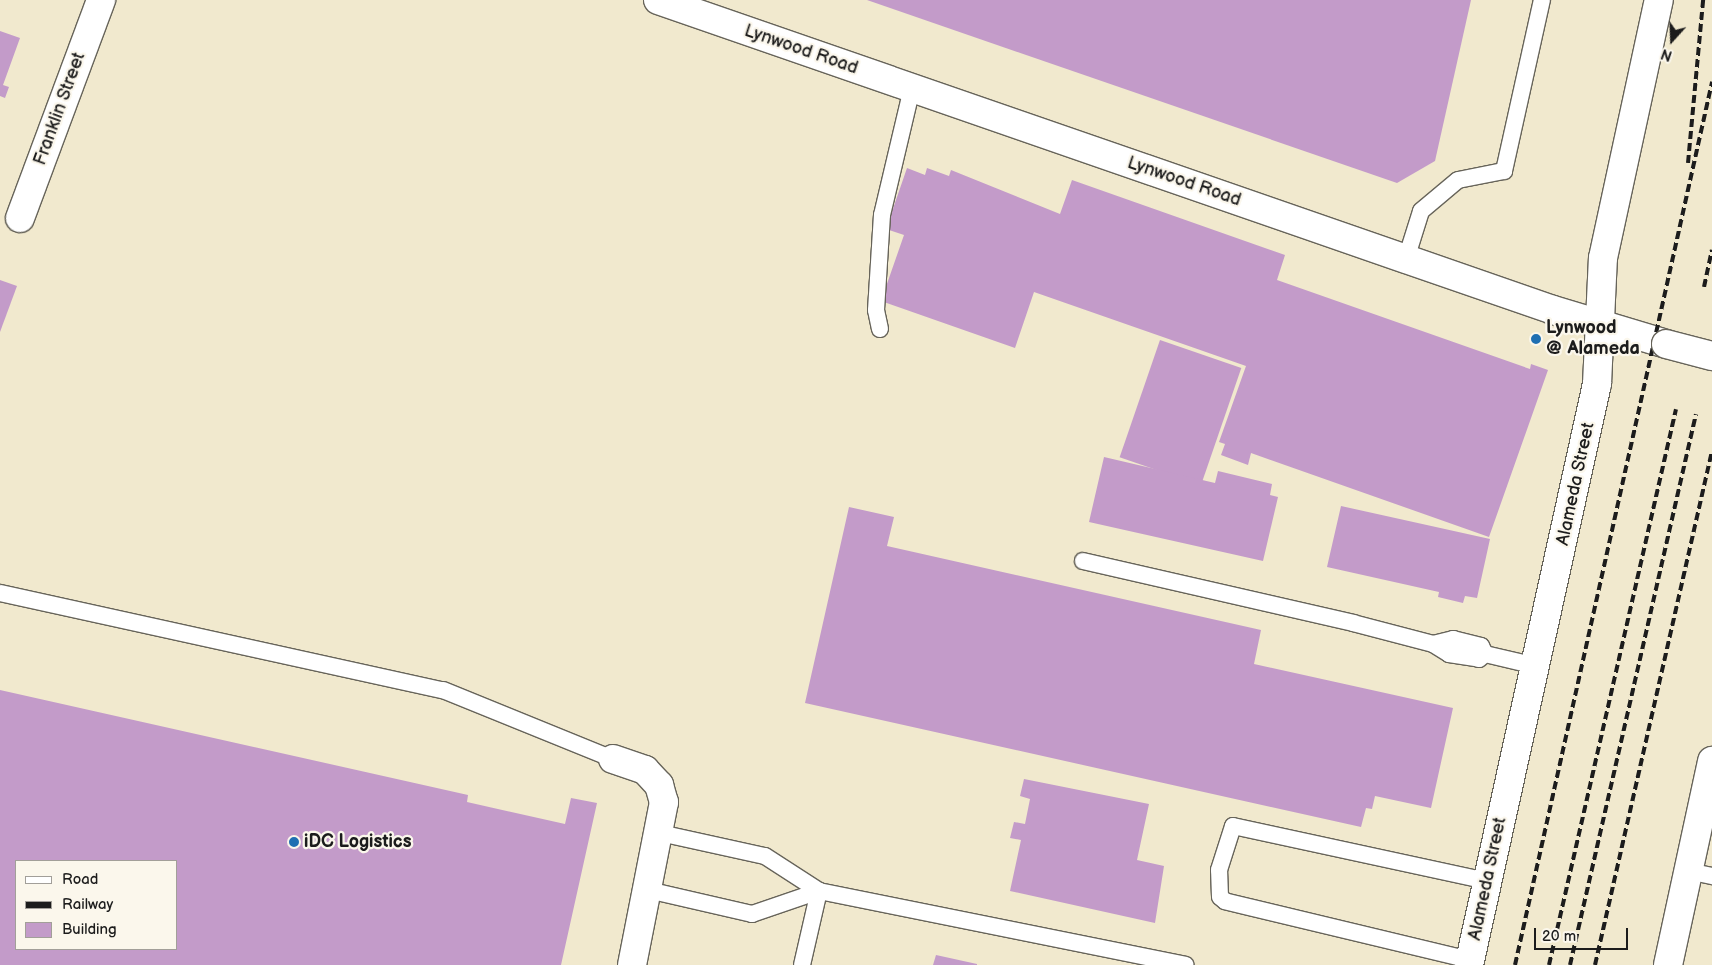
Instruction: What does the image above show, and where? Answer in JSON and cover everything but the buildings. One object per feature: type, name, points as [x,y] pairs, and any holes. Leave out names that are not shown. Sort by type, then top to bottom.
[{"type":"street","name":"Franklin Street","points":[[20,218],[101,0]]},
{"type":"street","name":"Lynwood Road","points":[[658,0],[1602,326],[1712,356]]},
{"type":"street","name":"Alameda Street","points":[[1470,962],[1598,384],[1602,326],[1603,258],[1659,0]]},
{"type":"street","points":[[613,759],[639,766],[655,779],[664,802],[660,833],[632,965]]},
{"type":"street","points":[[1668,965],[1700,874],[1712,762]]},
{"type":"lane","points":[[1406,259],[1421,211],[1458,180],[1504,171],[1542,0]]},
{"type":"lane","points":[[880,329],[876,310],[882,215],[912,88]]},
{"type":"lane","points":[[1083,562],[1433,644],[1453,639],[1481,646],[1485,654],[1536,666]]},
{"type":"lane","points":[[0,593],[443,690],[613,759]]},
{"type":"lane","points":[[1470,962],[1225,901],[1220,897],[1220,870],[1233,826],[1487,881]]},
{"type":"lane","points":[[660,833],[765,856],[819,891],[1186,965]]},
{"type":"lane","points":[[648,890],[752,914],[819,891]]},
{"type":"lane","points":[[802,965],[819,891]]},
{"type":"railway","points":[[1688,163],[1703,0]]},
{"type":"railway","points":[[1515,965],[1712,82]]},
{"type":"railway","points":[[1704,287],[1712,250]]},
{"type":"railway","points":[[1549,965],[1676,409]]},
{"type":"railway","points":[[1570,965],[1696,414]]},
{"type":"railway","points":[[1595,965],[1712,451]]},
{"type":"place","name":"Lynwood @ Alameda","points":[[1536,339]]},
{"type":"place","name":"iDC Logistics","points":[[294,842]]}]
